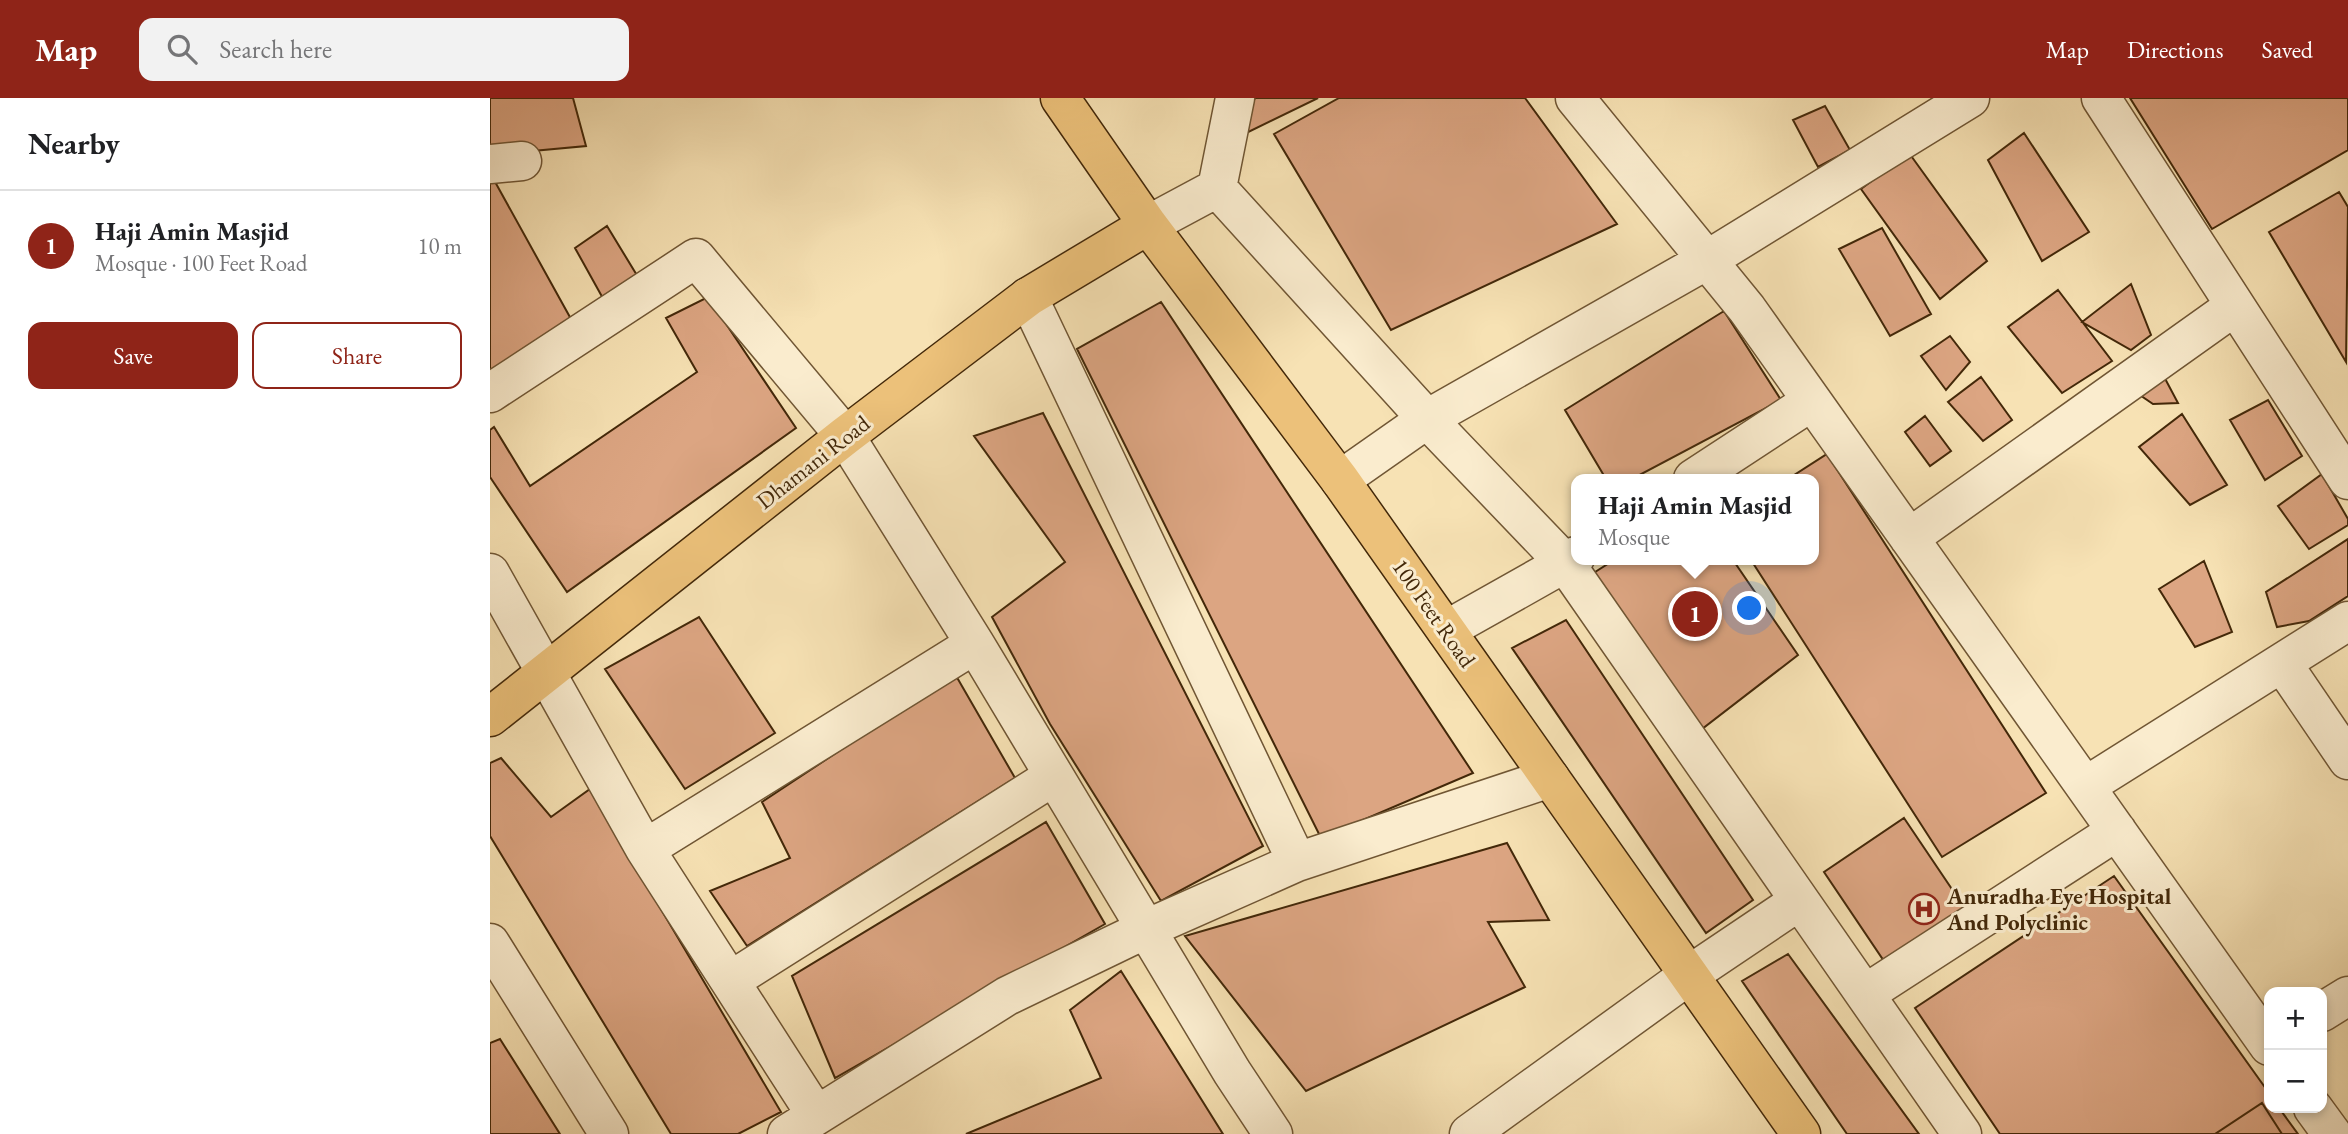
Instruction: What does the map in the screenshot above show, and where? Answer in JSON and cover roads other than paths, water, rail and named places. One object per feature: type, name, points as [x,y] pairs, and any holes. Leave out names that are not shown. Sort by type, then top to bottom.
[{"type":"main road","name":"100 Feet Road","points":[[1060,98],[1148,225],[1340,480],[1801,1134]]},
{"type":"main road","name":"Dhamani Road","points":[[490,717],[845,436],[1028,297],[1148,225]]},
{"type":"street","points":[[1148,225],[1217,188],[1236,98]]},
{"type":"street","points":[[1575,98],[1748,309],[2264,1038]]},
{"type":"street","points":[[1340,480],[1427,419],[1707,260],[1970,98]]},
{"type":"street","points":[[2101,98],[2348,480]]},
{"type":"street","points":[[1217,188],[1427,419],[1570,560],[1446,630]]},
{"type":"street","points":[[490,393],[696,258],[845,436],[975,643],[1232,1072],[1273,1134]]},
{"type":"street","points":[[1028,297],[1297,862]]},
{"type":"street","points":[[1909,538],[2235,306]]},
{"type":"street","points":[[1701,474],[1812,401]]},
{"type":"street","points":[[1573,565],[1800,901],[1962,1134]]},
{"type":"street","points":[[490,573],[645,849],[730,981],[802,1125],[1007,996],[1146,929],[1297,862],[1550,778]]},
{"type":"street","points":[[2086,786],[2348,621]]},
{"type":"street","points":[[645,849],[975,643]]},
{"type":"street","points":[[2282,663],[2348,760]]},
{"type":"street","points":[[730,981],[1054,776]]},
{"type":"street","points":[[1865,994],[2117,831]]},
{"type":"street","points":[[1469,1134],[1689,975],[1800,901]]},
{"type":"street","points":[[490,943],[609,1134]]},
{"type":"street","points":[[2327,1009],[2348,996]]},
{"type":"street","points":[[2317,1113],[2332,1134]]},
{"type":"place","name":"Haji Amin Masjid","points":[[1695,614]]},
{"type":"place","name":"Anuradha Eye Hospital And Polyclinic","points":[[1924,909]]}]
